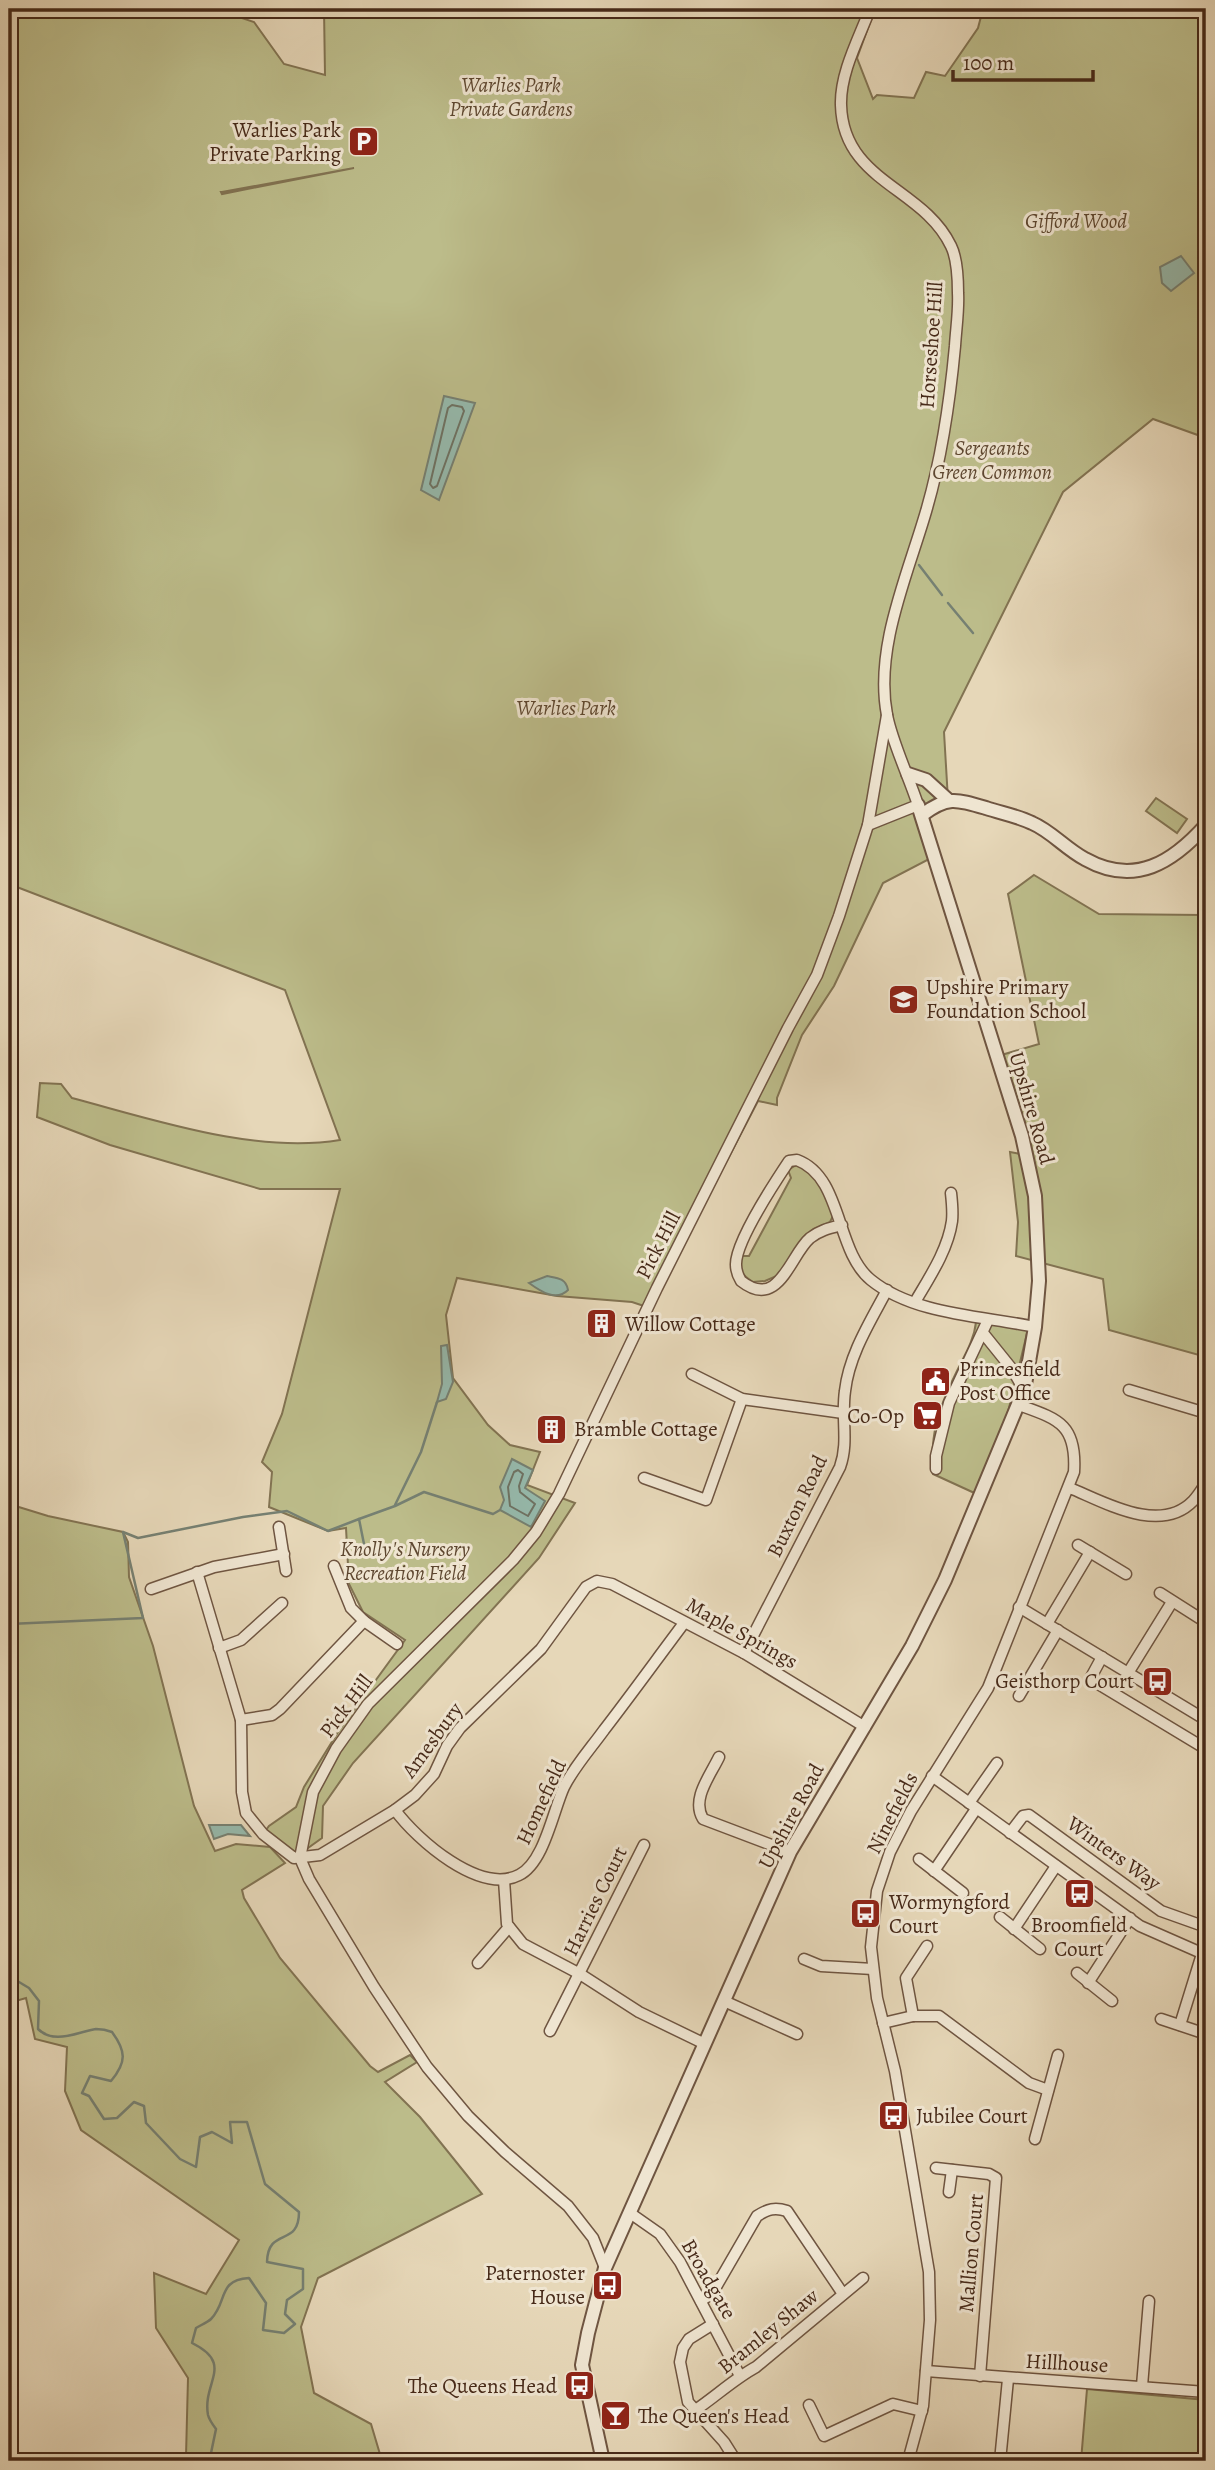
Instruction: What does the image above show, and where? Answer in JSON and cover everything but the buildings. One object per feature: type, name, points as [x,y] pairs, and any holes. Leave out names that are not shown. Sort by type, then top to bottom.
[{"type":"street","name":"Horseshoe Hill","points":[[870,9],[843,85],[841,106],[850,144],[860,161],[926,213],[942,230],[953,248],[958,293],[952,376],[944,428],[928,505],[891,628],[886,665],[887,715],[920,810]]},
{"type":"street","name":"Pick Hill","points":[[297,1858],[313,1792],[336,1749],[368,1704],[513,1560],[536,1532],[559,1494],[657,1288],[817,975],[869,825],[887,715]]},
{"type":"street","points":[[908,774],[926,780],[948,800]]},
{"type":"street","points":[[869,825],[948,800],[972,804],[1031,822],[1086,860],[1120,870],[1158,865],[1177,855],[1206,825]]},
{"type":"street","name":"Upshire Road","points":[[603,2461],[582,2365],[587,2333],[605,2268],[790,1852],[912,1646],[945,1580],[1024,1390],[1035,1327],[1039,1281],[1038,1215],[1022,1136],[920,810]]},
{"type":"street","points":[[842,1225],[825,1229],[811,1237],[803,1245],[788,1272],[774,1285],[753,1289],[741,1281],[735,1264],[742,1243],[789,1161],[797,1160],[803,1162],[819,1178],[830,1196],[842,1225],[847,1245],[871,1280],[915,1302],[971,1318],[1035,1327]]},
{"type":"street","points":[[915,1302],[950,1233],[951,1194]]},
{"type":"street","name":"Buxton Road","points":[[744,1653],[840,1467],[845,1451],[843,1413],[848,1373],[855,1352],[887,1290]]},
{"type":"street","points":[[936,1469],[936,1455],[949,1403],[988,1320]]},
{"type":"street","points":[[983,1333],[1012,1369],[1024,1390]]},
{"type":"street","points":[[692,1374],[742,1399],[843,1413]]},
{"type":"street","points":[[1129,1390],[1206,1413]]},
{"type":"street","points":[[643,1478],[706,1500],[742,1399]]},
{"type":"street","name":"Ninefields","points":[[908,2461],[922,2411],[930,2320],[929,2272],[911,2155],[873,1969],[872,1924],[877,1891],[890,1852],[911,1811],[988,1688],[1070,1488],[1075,1462],[1066,1428],[1050,1416],[1019,1405]]},
{"type":"street","points":[[1070,1488],[1123,1510],[1154,1516],[1193,1502],[1206,1483]]},
{"type":"street","points":[[279,1527],[286,1571]]},
{"type":"street","points":[[1078,1545],[1126,1574]]},
{"type":"street","points":[[1047,1624],[1090,1552]]},
{"type":"street","points":[[151,1589],[214,1567],[284,1554]]},
{"type":"street","points":[[334,1566],[351,1608],[364,1621],[397,1644]]},
{"type":"street","points":[[197,1573],[241,1720],[245,1745],[246,1813],[263,1834],[297,1858],[374,1987],[427,2067],[468,2116],[568,2206],[593,2238],[605,2268]]},
{"type":"street","name":"Amesbury","points":[[297,1858],[320,1855],[415,1796],[434,1774],[447,1746],[460,1728],[541,1649],[586,1587],[597,1581]]},
{"type":"street","name":"Maple Springs","points":[[597,1581],[612,1584],[744,1653],[865,1727]]},
{"type":"street","points":[[1160,1593],[1204,1621]]},
{"type":"street","points":[[1128,1673],[1172,1602]]},
{"type":"street","points":[[219,1648],[241,1640],[282,1603]]},
{"type":"street","points":[[1019,1607],[1206,1718]]},
{"type":"street","points":[[241,1720],[272,1715],[280,1709],[364,1621]]},
{"type":"street","name":"Homefield","points":[[504,1880],[518,1876],[533,1865],[566,1784],[684,1623]]},
{"type":"street","points":[[1019,1696],[1058,1630]]},
{"type":"street","points":[[1102,1657],[1090,1679],[1206,1749]]},
{"type":"street","points":[[719,1757],[699,1798],[699,1812],[703,1819],[790,1852]]},
{"type":"street","points":[[934,1871],[997,1763]]},
{"type":"street","name":"Winters Way","points":[[932,1776],[1140,1926],[1204,1954]]},
{"type":"street","points":[[395,1810],[408,1827],[460,1867],[489,1880],[504,1880],[504,1910],[509,1927],[478,1963]]},
{"type":"street","name":"Winters Way","points":[[1010,1833],[1023,1816],[1029,1815],[1161,1911],[1206,1927]]},
{"type":"street","name":"Harries Court","points":[[550,2031],[644,1845]]},
{"type":"street","points":[[919,1859],[963,1893]]},
{"type":"street","points":[[1014,1929],[1056,1866]]},
{"type":"street","points":[[1000,1917],[1040,1948]]},
{"type":"street","points":[[1088,1983],[1130,1918]]},
{"type":"street","name":"Harries Court","points":[[509,1927],[523,1944],[580,1974],[639,2011],[705,2044]]},
{"type":"street","points":[[913,2016],[906,1978],[927,1946]]},
{"type":"street","points":[[1180,2025],[1204,1954]]},
{"type":"street","points":[[804,1959],[821,1966],[873,1969]]},
{"type":"street","points":[[1076,1973],[1112,2001]]},
{"type":"street","points":[[724,2001],[797,2034]]},
{"type":"street","points":[[883,2024],[913,2016],[939,2016],[1030,2083],[1048,2090]]},
{"type":"street","points":[[1161,2019],[1206,2034]]},
{"type":"street","points":[[1035,2139],[1058,2055]]},
{"type":"street","name":"Mallion Court","points":[[936,2168],[989,2174],[996,2178],[980,2376]]},
{"type":"street","name":"Mallion Court","points":[[949,2192],[952,2170]]},
{"type":"street","points":[[701,2301],[713,2292],[757,2216],[776,2208],[787,2211],[843,2294]]},
{"type":"street","name":"Broadgate","points":[[630,2213],[660,2234],[680,2262],[740,2376]]},
{"type":"street","name":"Bramley Shaw","points":[[694,2411],[756,2367],[863,2278]]},
{"type":"street","points":[[1142,2386],[1149,2301]]},
{"type":"street","points":[[713,2324],[689,2339],[682,2348],[682,2375],[688,2402],[724,2442],[736,2461]]},
{"type":"street","name":"Hillhouse","points":[[926,2371],[1206,2392]]},
{"type":"street","points":[[1000,2461],[1009,2379]]},
{"type":"street","points":[[809,2405],[824,2435],[893,2404],[922,2411]]},
{"type":"green space","points":[[9,9],[215,9],[254,22],[284,64],[325,75],[324,9],[875,9],[857,58],[873,99],[877,95],[914,98],[926,72],[945,76],[978,28],[983,9],[1206,9],[1206,438],[1153,419],[1063,492],[944,732],[948,800],[922,815],[935,856],[883,883],[834,986],[802,1035],[777,1098],[777,1105],[758,1101],[650,1308],[632,1302],[557,1296],[457,1278],[446,1315],[453,1378],[488,1425],[510,1445],[540,1452],[527,1485],[575,1503],[539,1558],[353,1763],[323,1806],[322,1838],[294,1858],[263,1834],[269,1826],[296,1807],[304,1787],[338,1732],[405,1640],[363,1612],[349,1584],[346,1528],[328,1531],[269,1507],[272,1472],[262,1462],[282,1414],[340,1189],[260,1189],[110,1145],[37,1117],[40,1083],[61,1084],[72,1098],[205,1133],[274,1142],[340,1140],[285,990],[9,884]],"holes":[[[354,168],[222,194],[221,192]]]},
{"type":"green space","points":[[1156,798],[1187,819],[1177,833],[1146,811]]},
{"type":"green space","points":[[1034,875],[1099,914],[1203,915],[1206,891],[1206,1357],[1109,1330],[1103,1279],[1016,1256],[1018,1222],[1010,1152],[1026,1155],[998,1056],[1039,1044],[1008,894]]},
{"type":"green space","points":[[798,1164],[817,1179],[834,1214],[830,1222],[814,1229],[803,1239],[779,1275],[765,1281],[753,1282],[741,1271],[742,1256],[749,1256],[791,1178],[788,1170]]},
{"type":"green space","points":[[976,1322],[1029,1325],[1009,1408],[981,1496],[933,1474],[932,1459],[940,1410],[971,1342]]},
{"type":"green space","points":[[9,1504],[48,1516],[123,1532],[128,1542],[129,1577],[153,1646],[194,1806],[215,1851],[236,1844],[270,1847],[285,1863],[242,1890],[244,1898],[280,1958],[370,2066],[378,2072],[410,2055],[417,2062],[385,2082],[420,2117],[482,2194],[318,2278],[301,2327],[314,2393],[371,2424],[382,2461],[192,2461],[186,2456],[188,2378],[156,2328],[154,2273],[206,2294],[239,2240],[81,2130],[65,2091],[67,2047],[35,2039],[26,1998],[9,2003],[9,1963],[13,1968],[9,1961]]},
{"type":"green space","points":[[1087,2389],[1206,2400],[1206,2461],[1081,2461]]},
{"type":"water","points":[[1181,256],[1194,273],[1171,291],[1162,283],[1160,267]]},
{"type":"water","points":[[444,396],[475,403],[439,500],[421,490]]},
{"type":"water","points":[[547,1276],[563,1281],[568,1290],[553,1295],[529,1283]]},
{"type":"water","points":[[447,1345],[453,1382],[446,1399],[437,1402],[442,1384],[441,1346]]},
{"type":"water","points":[[512,1459],[533,1470],[525,1488],[545,1501],[531,1527],[500,1510],[504,1500],[500,1487]]},
{"type":"water","points":[[209,1825],[241,1825],[250,1836],[228,1834],[214,1839]]},
{"type":"waterway","points":[[919,565],[942,595]]},
{"type":"waterway","points":[[948,603],[973,633]]},
{"type":"waterway","points":[[395,1505],[421,1452],[437,1402]]},
{"type":"waterway","points":[[359,1519],[424,1492],[493,1514],[500,1510]]},
{"type":"waterway","points":[[9,1624],[143,1618],[123,1532],[138,1538],[287,1511],[328,1531],[359,1519],[365,1549]]},
{"type":"waterway","points":[[9,1932],[14,1942],[9,1952]]},
{"type":"waterway","points":[[9,1976],[29,1988],[39,2001],[38,2029],[44,2034],[58,2037],[98,2029],[112,2032],[117,2039],[123,2056],[120,2068],[111,2081],[90,2076],[82,2093],[89,2096],[104,2119],[117,2118],[134,2102],[144,2106],[146,2123],[180,2159],[196,2167],[200,2137],[212,2132],[232,2143],[230,2122],[247,2122],[265,2184],[299,2212],[294,2230],[272,2244],[267,2262],[303,2269],[303,2289],[287,2300],[285,2314],[295,2324],[284,2333],[263,2330],[266,2303],[249,2278],[227,2287],[211,2319],[196,2328],[192,2343],[212,2358],[214,2366],[207,2403],[209,2417],[216,2429],[211,2453],[219,2461]]},
{"type":"place","name":"Warlies Park Private Parking","points":[[364,142]]},
{"type":"place","name":"Upshire Primary Foundation School","points":[[903,999]]},
{"type":"place","name":"Willow Cottage","points":[[602,1324]]},
{"type":"place","name":"Princesfield Post Office","points":[[936,1381]]},
{"type":"place","name":"Co-Op","points":[[927,1416]]},
{"type":"place","name":"Bramble Cottage","points":[[551,1429]]},
{"type":"place","name":"Geisthorp Court","points":[[1157,1681]]},
{"type":"place","name":"Broomfield Court","points":[[1079,1893]]},
{"type":"place","name":"Wormyngford Court","points":[[866,1914]]},
{"type":"place","name":"Jubilee Court","points":[[893,2116]]},
{"type":"place","name":"Paternoster House","points":[[608,2285]]},
{"type":"place","name":"The Queens Head","points":[[580,2386]]},
{"type":"place","name":"The Queen's Head","points":[[615,2416]]},
{"type":"park label","name":"Warlies Park Private Gardens","points":[[511,97]]},
{"type":"park label","name":"Gifford Wood","points":[[1076,221]]},
{"type":"park label","name":"Sergeants Green Common","points":[[992,460]]},
{"type":"park label","name":"Warlies Park","points":[[566,708]]},
{"type":"park label","name":"Knolly's Nursery Recreation Field","points":[[405,1561]]}]
